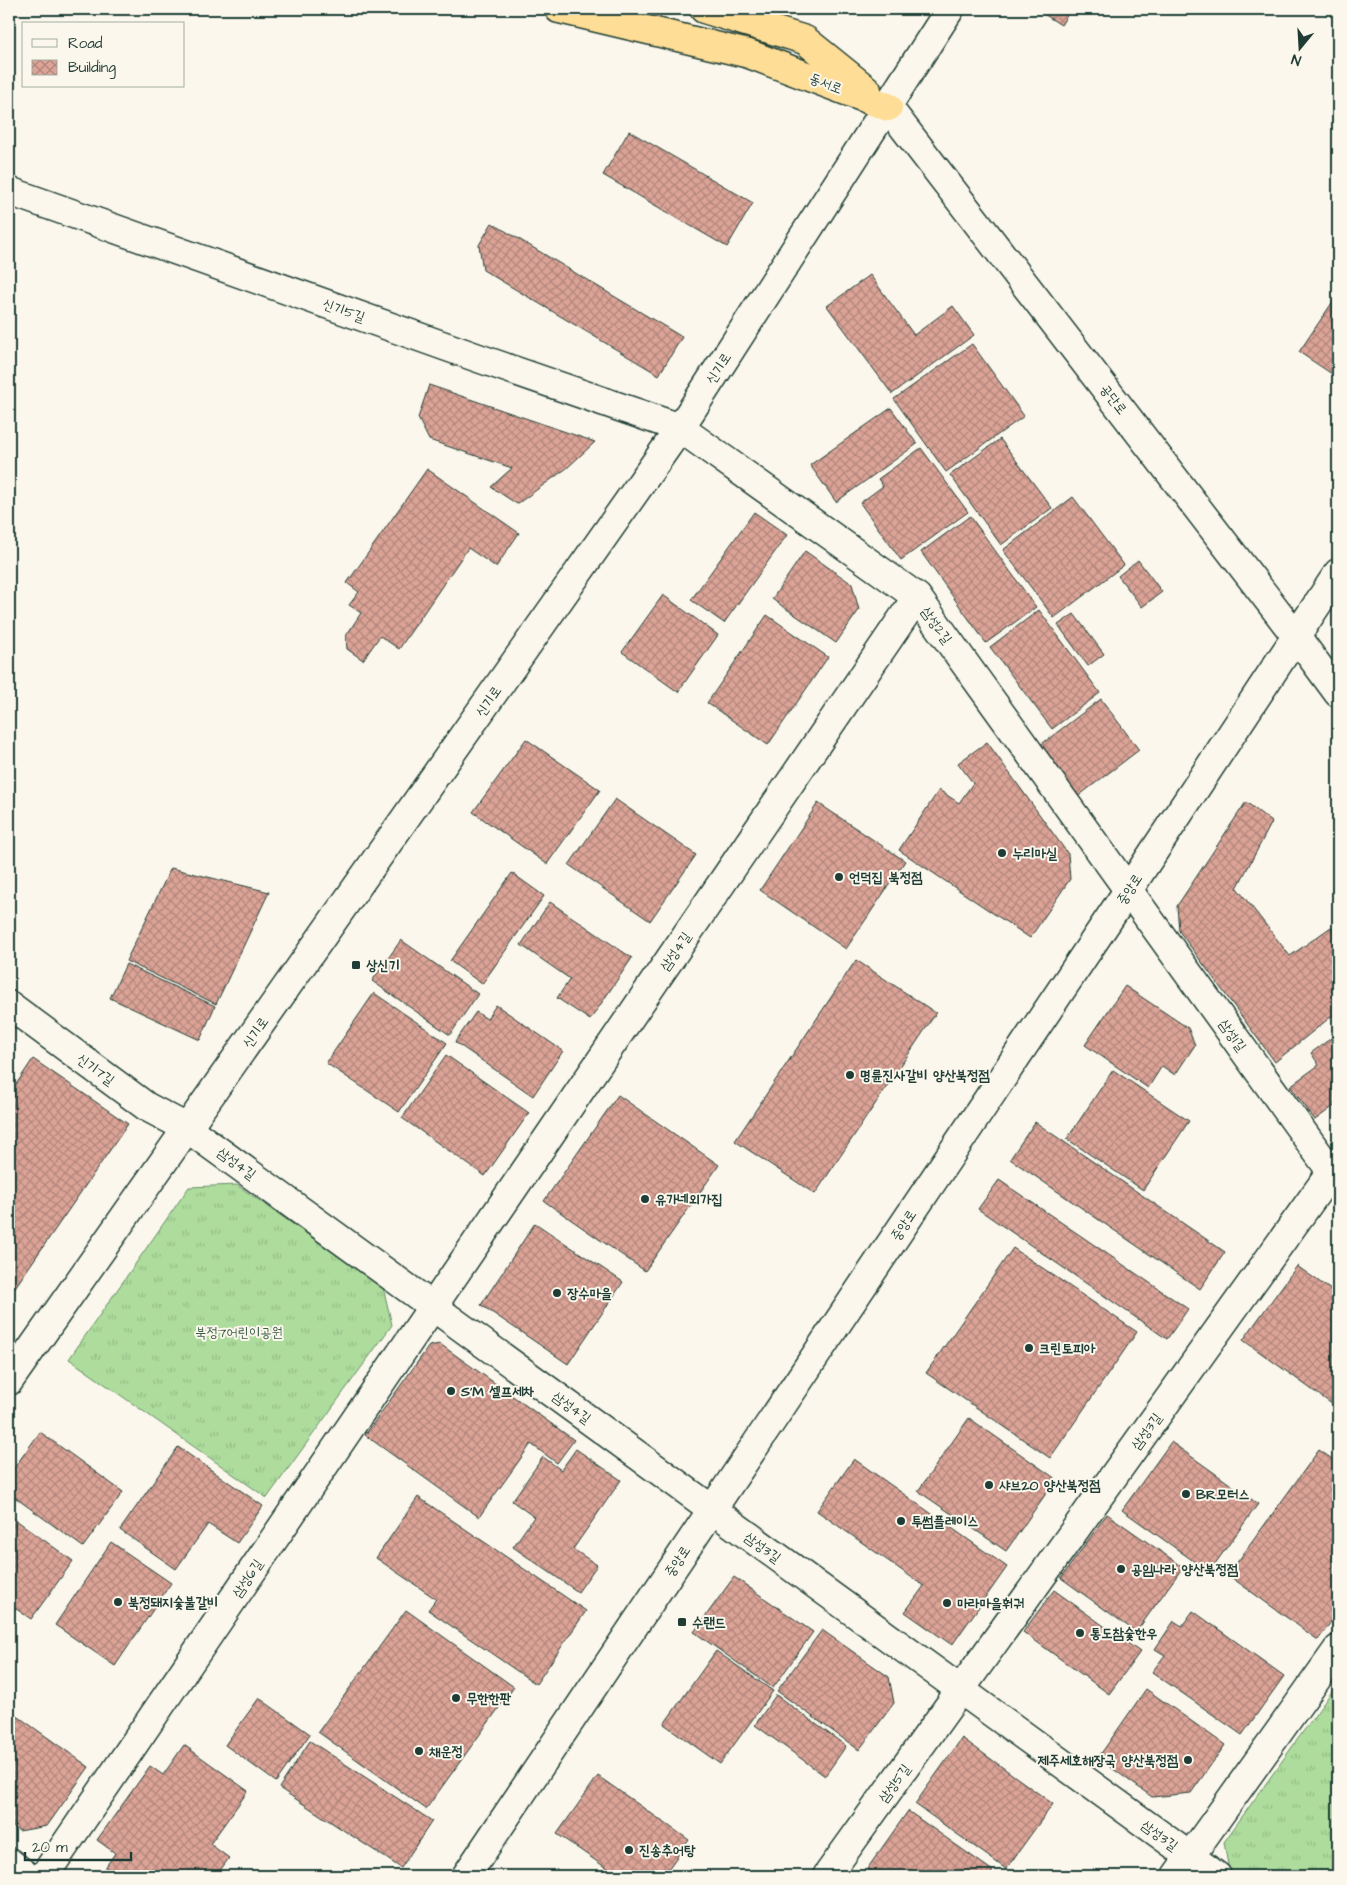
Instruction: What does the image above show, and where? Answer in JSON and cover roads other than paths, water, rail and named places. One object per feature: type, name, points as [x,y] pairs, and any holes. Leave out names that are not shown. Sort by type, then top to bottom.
[{"type":"highway","name":"동서로","points":[[558,9],[748,54],[888,107]]},
{"type":"highway","name":"동서로","points":[[704,9],[804,40],[888,107]]},
{"type":"street","name":"신기로","points":[[9,1381],[680,428],[950,9]]},
{"type":"street","name":"공단로","points":[[888,107],[1338,693]]},
{"type":"street","name":"신기5길","points":[[9,191],[471,356],[680,428]]},
{"type":"street","name":"삼성2길","points":[[680,428],[917,596],[1129,889]]},
{"type":"street","name":"중앙로","points":[[466,1876],[1129,889],[1338,573]]},
{"type":"street","name":"삼성4길","points":[[432,1305],[917,596]]},
{"type":"street","name":"삼성1길","points":[[1129,889],[1335,1176]]},
{"type":"street","name":"신기7길","points":[[9,1005],[147,1107],[187,1128]]},
{"type":"street","name":"삼성4길","points":[[187,1128],[712,1510]]},
{"type":"street","name":"삼성3길","points":[[961,1690],[1335,1176]]},
{"type":"street","name":"삼성6길","points":[[44,1876],[432,1305]]},
{"type":"street","name":"삼성3길","points":[[712,1510],[961,1690],[1183,1866],[1217,1876]]},
{"type":"street","name":"삼성3길","points":[[1183,1866],[1338,1649]]},
{"type":"street","name":"삼성5길","points":[[827,1876],[961,1690]]},
{"type":"street","points":[[9,1862],[27,1876]]},
{"type":"place","name":"누리마실","points":[[1002,853]]},
{"type":"place","name":"언덕집 북정점","points":[[839,877]]},
{"type":"place","name":"상신기","points":[[356,965]]},
{"type":"place","name":"명륜진사갈비 양산북정점","points":[[850,1075]]},
{"type":"place","name":"유가네외가집","points":[[645,1199]]},
{"type":"place","name":"장수마을","points":[[557,1293]]},
{"type":"place","name":"크린토피아","points":[[1029,1348]]},
{"type":"place","name":"S'M 셀프세차","points":[[451,1391]]},
{"type":"place","name":"샤브20 양산북정점","points":[[989,1485]]},
{"type":"place","name":"BR모터스","points":[[1186,1494]]},
{"type":"place","name":"투썸플레이스","points":[[901,1521]]},
{"type":"place","name":"공임나라 양산북정점","points":[[1121,1569]]},
{"type":"place","name":"북정돼지숯불갈비","points":[[118,1602]]},
{"type":"place","name":"마라마을훠궈","points":[[947,1603]]},
{"type":"place","name":"수랜드","points":[[682,1622]]},
{"type":"place","name":"통도참숯한우","points":[[1080,1633]]},
{"type":"place","name":"무한한판","points":[[456,1698]]},
{"type":"place","name":"채운정","points":[[419,1751]]},
{"type":"place","name":"제주세호해장국 양산북정점","points":[[1188,1760]]},
{"type":"place","name":"진송추어탕","points":[[629,1850]]},
{"type":"park label","name":"북정7어린이공원","points":[[239,1332]]}]
